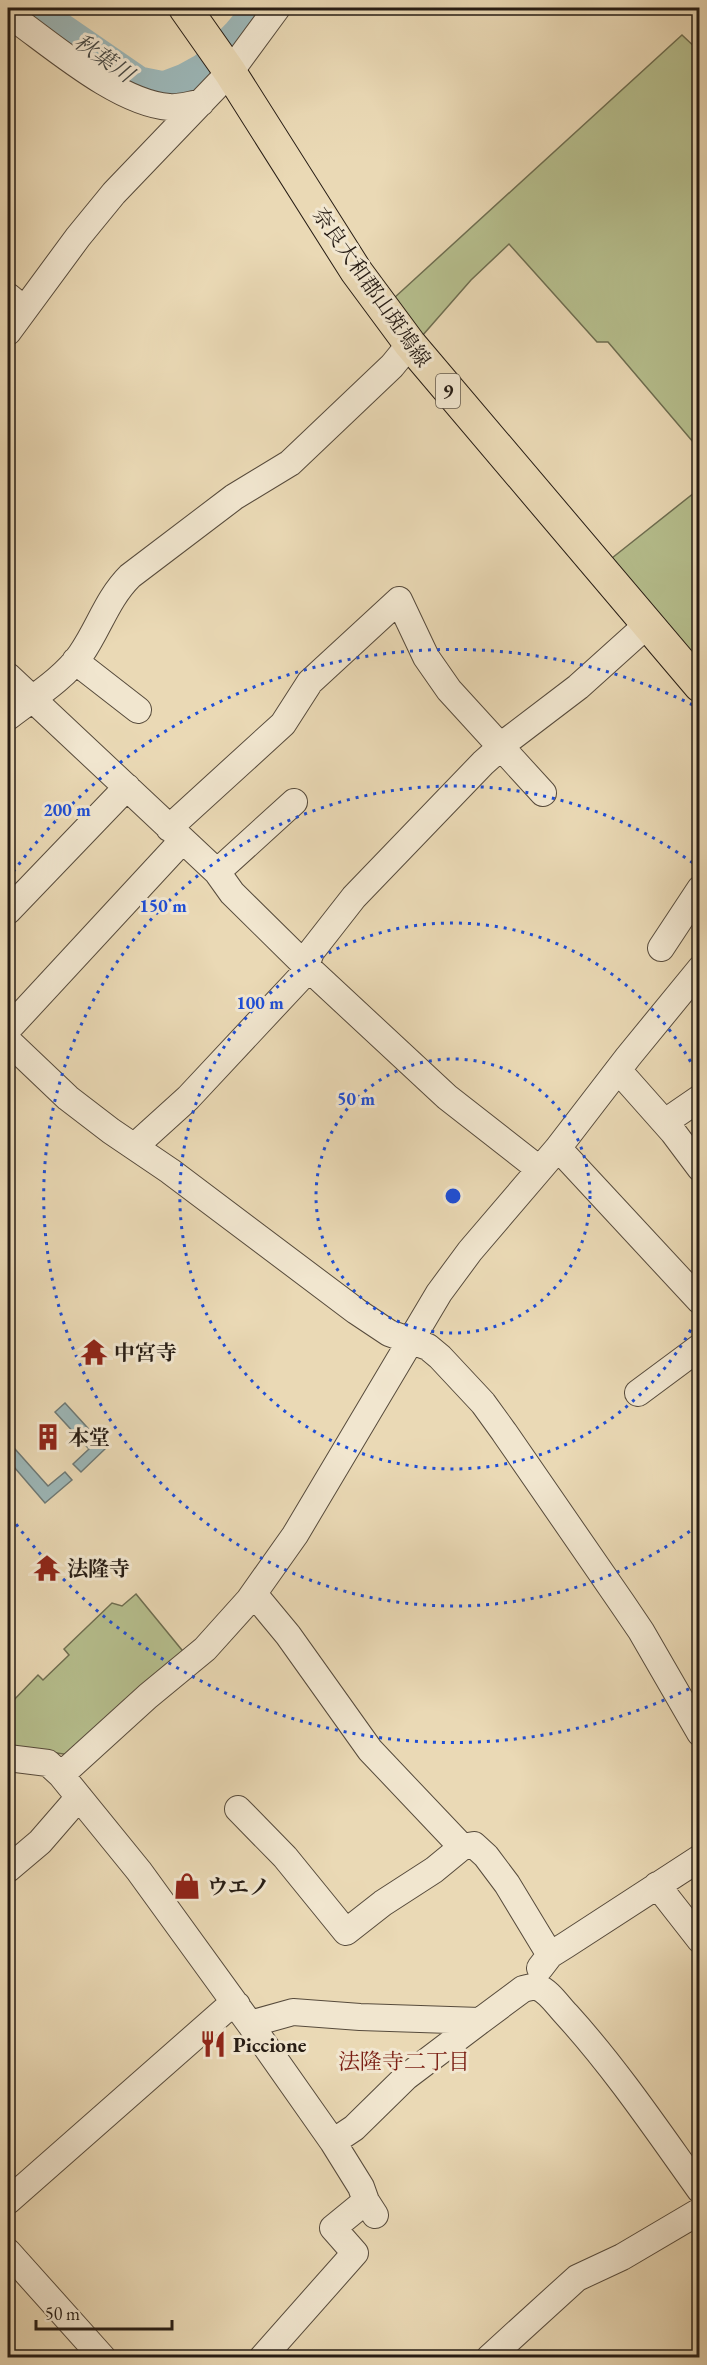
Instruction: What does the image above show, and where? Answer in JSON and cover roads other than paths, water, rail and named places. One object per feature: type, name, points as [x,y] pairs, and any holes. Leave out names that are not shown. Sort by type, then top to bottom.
[{"type":"main road","name":"奈良大和郡山斑鳩線","points":[[185,8],[230,72],[356,271],[410,344],[699,686]]},
{"type":"street","points":[[8,332],[16,303],[78,237],[114,193],[230,72],[277,8]]},
{"type":"street","points":[[8,14],[112,88],[140,101],[171,107],[201,103]]},
{"type":"street","points":[[8,717],[81,655],[116,590],[130,576],[234,497],[290,463],[392,366],[410,344]]},
{"type":"street","points":[[543,793],[464,708],[426,657],[399,600],[310,682],[283,724],[176,835],[9,1043],[68,1098],[356,1311],[389,1333],[428,1347],[440,1357],[483,1403],[504,1432],[641,1631],[699,1733]]},
{"type":"street","points":[[135,1146],[224,1062],[302,976],[311,952],[354,897],[408,839],[501,747],[578,687],[648,624]]},
{"type":"street","points":[[75,661],[138,710]]},
{"type":"street","points":[[8,676],[217,872],[232,893],[305,965],[447,1097],[539,1169]]},
{"type":"street","points":[[8,910],[127,787]]},
{"type":"street","points":[[217,872],[294,802]]},
{"type":"street","points":[[661,948],[699,889]]},
{"type":"street","points":[[61,1776],[148,1696],[205,1649],[254,1594],[295,1535],[439,1293],[464,1259],[558,1148],[699,969]]},
{"type":"street","points":[[618,1070],[664,1122],[699,1168]]},
{"type":"street","points":[[664,1122],[699,1098]]},
{"type":"street","points":[[558,1148],[699,1301]]},
{"type":"street","points":[[638,1393],[699,1347]]},
{"type":"street","points":[[254,1594],[288,1635],[370,1750],[462,1847]]},
{"type":"street","points":[[8,1758],[48,1763],[158,1896],[237,2011],[333,2142],[361,2187],[370,2208],[333,2228],[355,2253],[262,2358]]},
{"type":"street","points":[[8,1869],[40,1842],[77,1800]]},
{"type":"street","points":[[238,1809],[285,1857],[346,1932],[462,1847],[474,1845],[486,1856],[507,1884],[550,1955]]},
{"type":"street","points":[[333,2142],[354,2128],[406,2077],[515,1995],[531,1986],[542,1964],[550,1955],[699,1858]]},
{"type":"street","points":[[657,1885],[699,1941]]},
{"type":"street","points":[[531,1986],[547,1993],[584,2034],[627,2088],[699,2190]]},
{"type":"street","points":[[8,2201],[237,2011],[480,2021]]},
{"type":"street","points":[[489,2358],[577,2278],[622,2257],[699,2211]]},
{"type":"street","points":[[8,2252],[103,2358]]},
{"type":"water","points":[[65,1403],[106,1448],[81,1472],[73,1464],[89,1449],[55,1412]]},
{"type":"water","points":[[15,1449],[48,1486],[65,1472],[72,1480],[45,1503],[8,1460],[8,1456]]},
{"type":"waterway","name":"秋葉川","points":[[30,8],[139,83],[164,88],[205,69],[261,8]]},
{"type":"place","name":"中宮寺","points":[[94,1352]]},
{"type":"place","name":"本堂","points":[[48,1437]]},
{"type":"place","name":"法隆寺","points":[[47,1568]]},
{"type":"place","name":"ウエノ","points":[[187,1886]]},
{"type":"place","name":"Piccione","points":[[213,2044]]},
{"type":"district","name":"法隆寺二丁目","points":[[404,2061]]}]
